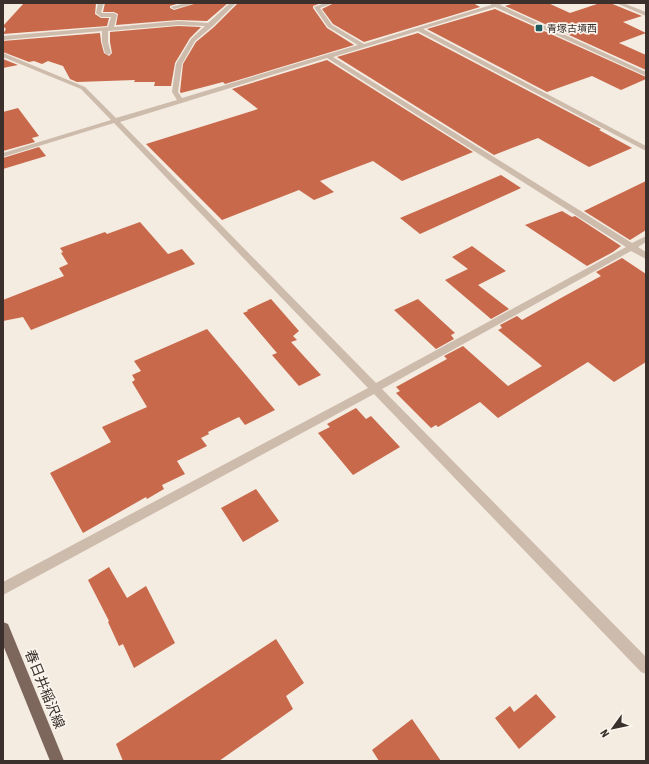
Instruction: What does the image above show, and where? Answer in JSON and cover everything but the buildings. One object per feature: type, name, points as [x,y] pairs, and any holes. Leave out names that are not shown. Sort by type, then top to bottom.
[{"type":"main road","name":"春日井稲沢線","points":[[3,629],[57,761]]},
{"type":"street","points":[[101,3],[98,12],[101,15],[114,15],[108,29],[105,42],[108,53]]},
{"type":"street","points":[[174,7],[193,3]]},
{"type":"street","points":[[225,3],[232,3]]},
{"type":"street","points":[[180,100],[175,92],[179,64],[188,51],[193,40],[232,3]]},
{"type":"street","points":[[330,3],[317,7],[330,26],[362,45]]},
{"type":"street","points":[[3,155],[493,4],[503,3]]},
{"type":"street","points":[[619,3],[646,14]]},
{"type":"street","points":[[493,4],[646,74]]},
{"type":"street","points":[[3,38],[178,23],[211,24]]},
{"type":"street","points":[[417,28],[646,149]]},
{"type":"street","points":[[3,56],[83,88],[374,389],[646,667]]},
{"type":"street","points":[[328,56],[646,256]]},
{"type":"street","points":[[3,589],[374,389],[646,239]]},
{"type":"place","name":"青塚古墳西","points":[[539,28]]}]
